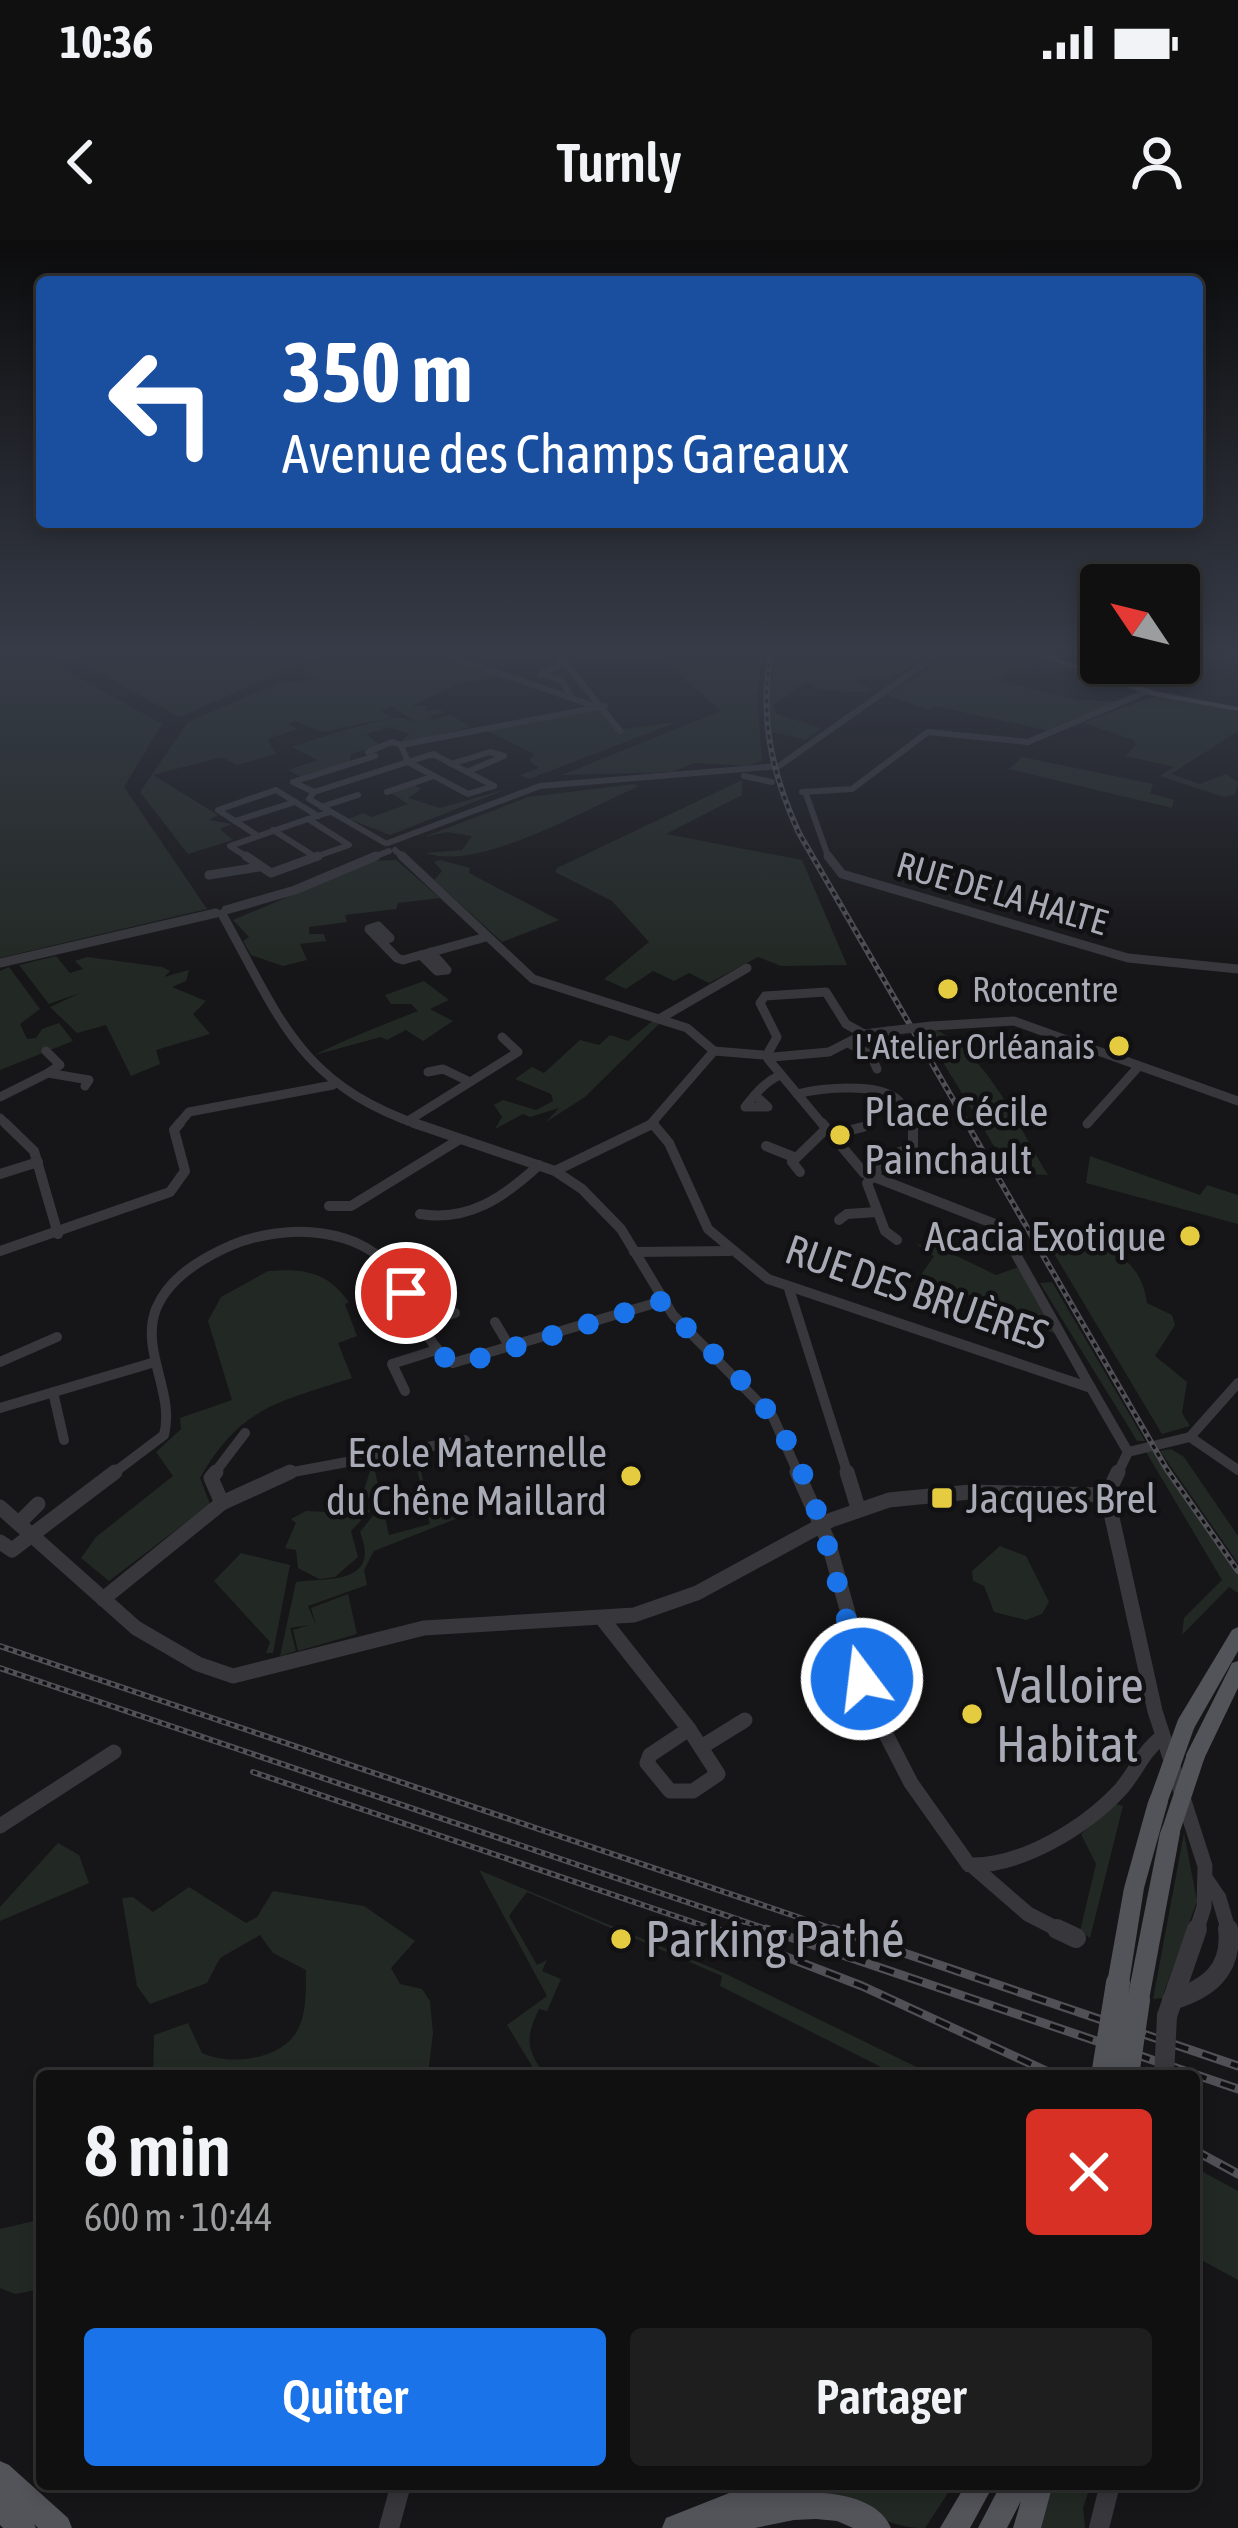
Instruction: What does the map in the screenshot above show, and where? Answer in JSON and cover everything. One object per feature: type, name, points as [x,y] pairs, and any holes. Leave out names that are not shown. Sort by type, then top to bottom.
[{"type":"main road","points":[[1104,2070],[1134,1888],[1157,1802],[1186,1724],[1238,1635]]},
{"type":"main road","points":[[1128,2070],[1170,1833],[1196,1755],[1238,1669]]},
{"type":"main road","points":[[0,2474],[58,2528]]},
{"type":"main road","points":[[676,2528],[771,2490]]},
{"type":"main road","points":[[955,2528],[977,2490]]},
{"type":"main road","points":[[992,2528],[1013,2490]]},
{"type":"main road","points":[[1027,2528],[1038,2490]]},
{"type":"main road","points":[[706,2528],[824,2503],[849,2510],[877,2528]]},
{"type":"main road","points":[[0,2506],[22,2528]]},
{"type":"street","points":[[314,792],[293,782],[360,761]]},
{"type":"street","points":[[385,761],[396,766]]},
{"type":"street","points":[[358,795],[319,813],[230,846],[271,873],[349,845],[319,813],[309,799],[314,792],[412,761]]},
{"type":"street","points":[[408,762],[468,794],[494,786],[446,761]]},
{"type":"street","points":[[452,764],[462,761]]},
{"type":"street","points":[[467,772],[495,761]]},
{"type":"street","points":[[0,963],[295,890],[416,831],[550,784],[733,775],[789,761]]},
{"type":"street","name":"RUE DE LA HALTE","points":[[890,761],[852,789],[809,793],[831,865],[842,874],[1128,958],[1238,969]]},
{"type":"street","points":[[733,775],[772,782]]},
{"type":"street","points":[[387,792],[434,776]]},
{"type":"street","points":[[257,836],[218,810],[276,790],[389,847],[542,983],[687,1028],[713,1051],[768,1056],[830,1052],[864,1034],[998,1020],[1238,1101]]},
{"type":"street","points":[[235,821],[295,802]]},
{"type":"street","points":[[273,830],[317,858]]},
{"type":"street","points":[[209,875],[259,867]]},
{"type":"street","points":[[221,912],[285,1028],[333,1085],[408,1121],[556,1171],[612,1217],[662,1301],[772,1417],[822,1527],[877,1717],[926,1808],[975,1868],[1028,1914],[1076,1938]]},
{"type":"street","points":[[381,941],[397,958],[486,937]]},
{"type":"street","points":[[661,1018],[747,968]]},
{"type":"street","points":[[768,1056],[777,1037],[760,1003],[763,998],[828,988],[846,1024],[864,1034]]},
{"type":"street","points":[[408,1121],[518,1052],[502,1037]]},
{"type":"street","points":[[848,1043],[871,1055],[878,1069]]},
{"type":"street","points":[[0,1097],[60,1065],[46,1051]]},
{"type":"street","points":[[556,1171],[653,1124],[713,1051]]},
{"type":"street","points":[[768,1056],[872,1177],[1000,1226],[1091,1388]]},
{"type":"street","points":[[1088,1124],[1138,1066]]},
{"type":"street","points":[[428,1072],[443,1070],[468,1081]]},
{"type":"street","points":[[48,1072],[88,1079],[85,1086]]},
{"type":"street","points":[[755,1094],[780,1075]]},
{"type":"street","points":[[0,1251],[173,1190],[185,1171],[174,1130],[188,1112],[333,1085]]},
{"type":"street","points":[[796,1094],[821,1089],[890,1094],[917,1129],[913,1148],[890,1155],[867,1183],[885,1232],[897,1240]]},
{"type":"street","points":[[0,1118],[24,1137],[38,1162],[58,1234]]},
{"type":"street","name":"RUE DES BRUÈRES","points":[[653,1124],[669,1143],[708,1229],[730,1250],[790,1289],[896,1318],[1091,1388],[1128,1452]]},
{"type":"street","points":[[800,1172],[792,1162],[829,1132],[863,1127]]},
{"type":"street","points":[[329,1206],[351,1206],[460,1138]]},
{"type":"street","points":[[766,1146],[796,1158]]},
{"type":"street","points":[[0,1174],[38,1162]]},
{"type":"street","points":[[420,1214],[443,1220],[484,1208],[538,1165]]},
{"type":"street","points":[[839,1220],[847,1214],[877,1212]]},
{"type":"street","points":[[38,1504],[9,1532],[12,1550],[164,1435],[170,1415],[155,1362],[151,1327],[156,1309],[178,1278],[224,1249],[284,1232],[346,1239],[393,1269],[436,1350],[446,1360],[461,1364],[662,1301]]},
{"type":"street","points":[[634,1252],[689,1256],[730,1250]]},
{"type":"street","points":[[790,1289],[858,1508]]},
{"type":"street","points":[[423,1323],[455,1313]]},
{"type":"street","points":[[495,1322],[511,1349]]},
{"type":"street","points":[[0,1362],[57,1337]]},
{"type":"street","points":[[405,1391],[392,1364],[436,1350]]},
{"type":"street","points":[[0,1408],[155,1362]]},
{"type":"street","points":[[1165,2070],[1170,2008],[1204,1907],[1206,1879],[1196,1827],[1162,1737],[1107,1496],[1128,1452],[1190,1437],[1238,1383]]},
{"type":"street","points":[[53,1392],[64,1440]]},
{"type":"street","points":[[223,1503],[211,1478],[245,1433]]},
{"type":"street","points":[[1190,1437],[1238,1470]]},
{"type":"street","points":[[103,1599],[223,1503],[300,1466],[382,1458],[465,1440]]},
{"type":"street","points":[[0,1507],[156,1646],[238,1678],[400,1631],[604,1621],[669,1605],[858,1508],[941,1494],[1107,1496]]},
{"type":"street","points":[[604,1621],[703,1746],[718,1774],[693,1791],[665,1789],[647,1763],[650,1755],[689,1729]]},
{"type":"street","points":[[703,1746],[745,1720]]},
{"type":"street","points":[[975,1868],[1024,1853],[1096,1811],[1162,1737]]},
{"type":"street","points":[[0,1826],[114,1752]]},
{"type":"street","points":[[1170,2008],[1211,1985],[1229,1960],[1229,1928],[1216,1888],[1206,1879]]},
{"type":"street","points":[[389,2528],[399,2490]]},
{"type":"street","points":[[1099,2528],[1108,2490]]},
{"type":"shaded area","points":[[0,761],[140,761],[124,787],[207,909],[0,958]]},
{"type":"shaded area","points":[[161,761],[208,761],[153,775],[218,815],[209,820],[232,824],[220,829],[233,840],[188,854],[140,792]]},
{"type":"shaded area","points":[[316,761],[350,761],[301,777],[288,770]]},
{"type":"shaded area","points":[[530,761],[576,761],[529,779],[520,775],[539,768]]},
{"type":"shaded area","points":[[597,761],[762,761],[747,766],[695,763],[672,772],[562,775]]},
{"type":"shaded area","points":[[1018,761],[1040,761],[1153,784],[1150,793],[1174,800],[1172,808],[1009,769]]},
{"type":"shaded area","points":[[1146,761],[1192,761],[1171,774],[1200,784],[1226,774],[1238,782],[1235,795],[1224,797],[1160,776],[1174,767]]},
{"type":"shaded area","points":[[742,780],[742,795],[666,834],[802,860],[847,965],[781,966],[758,957],[709,983],[689,973],[674,981],[653,971],[626,989],[604,979],[649,942],[612,901],[555,872],[557,868]]},
{"type":"shaded area","points":[[413,784],[421,789],[408,798],[440,808],[507,789],[390,835],[349,819],[363,813],[372,817],[408,804],[391,793]]},
{"type":"shaded area","points":[[639,786],[503,846],[474,854],[426,853],[462,850],[472,836],[447,832],[424,837],[528,797]]},
{"type":"shaded area","points":[[396,860],[440,898],[398,903],[396,909],[345,915],[347,922],[309,927],[309,934],[324,934],[326,941],[300,944],[307,960],[283,966],[251,955],[243,941],[249,937],[233,920],[373,861]]},
{"type":"shaded area","points":[[434,862],[470,868],[469,873],[559,920],[502,942],[434,880],[442,871]]},
{"type":"shaded area","points":[[56,956],[70,973],[83,969],[75,961],[87,957],[162,967],[170,971],[164,977],[189,970],[186,981],[172,987],[206,1001],[193,1014],[210,1034],[156,1050],[160,1064],[131,1076],[106,1025],[77,1033],[50,1007],[80,993],[49,1004],[19,965]]},
{"type":"shaded area","points":[[9,967],[40,1009],[20,1024],[27,1039],[59,1023],[73,1041],[0,1070],[0,971]]},
{"type":"shaded area","points":[[424,981],[449,1000],[430,1009],[453,1021],[423,1041],[406,1030],[387,1040],[381,1037],[315,1055],[418,1011],[411,1004],[391,1004],[385,995]]},
{"type":"shaded area","points":[[655,1019],[662,1021],[585,1097],[546,1122],[559,1108],[530,1117],[523,1114],[495,1129],[502,1117],[494,1105],[503,1100],[536,1110],[553,1101],[551,1094],[515,1079],[532,1067],[544,1073],[580,1040],[599,1045],[610,1035],[628,1041]]},
{"type":"shaded area","points":[[934,1029],[953,1040],[986,1073],[1048,1175],[1023,1174],[1014,1154],[994,1146],[924,1031]]},
{"type":"shaded area","points":[[1090,1156],[1200,1195],[1207,1185],[1238,1195],[1238,1224],[1086,1183]]},
{"type":"shaded area","points":[[1037,1225],[1091,1241],[1122,1257],[1142,1284],[1147,1303],[1172,1315],[1175,1325],[1155,1356],[1187,1382],[1182,1413],[1190,1426],[1162,1434]]},
{"type":"shaded area","points":[[915,1243],[930,1249],[934,1245],[996,1275],[1019,1267],[1058,1335],[955,1289],[950,1295],[916,1282],[934,1256]]},
{"type":"shaded area","points":[[268,1271],[314,1274],[349,1302],[345,1304],[357,1336],[338,1343],[352,1378],[283,1401],[247,1421],[215,1454],[200,1478],[210,1504],[109,1581],[81,1558],[96,1537],[173,1476],[156,1452],[181,1429],[180,1418],[232,1400],[208,1321],[221,1297]]},
{"type":"shaded area","points":[[1052,1282],[1145,1441],[1137,1441],[1040,1283]]},
{"type":"shaded area","points":[[1171,1449],[1184,1457],[1238,1536],[1238,1563],[1160,1451]]},
{"type":"shaded area","points":[[1154,1451],[1238,1575],[1238,1593],[1229,1587],[1182,1635],[1184,1618],[1222,1580],[1146,1452]]},
{"type":"shaded area","points":[[417,1455],[426,1492],[458,1518],[374,1551],[364,1570],[367,1585],[308,1606],[316,1625],[311,1608],[348,1594],[357,1634],[298,1651],[293,1630],[309,1625],[290,1628],[296,1651],[280,1656],[296,1582],[346,1576],[363,1562],[360,1532],[376,1512],[375,1499],[362,1496],[372,1465]],"holes":[[[415,1461],[430,1524],[389,1535],[375,1471]]]},
{"type":"shaded area","points":[[356,1500],[370,1511],[351,1531],[358,1557],[335,1577],[319,1579],[298,1568],[296,1550],[285,1548],[296,1523],[291,1519],[306,1511],[349,1513]]},
{"type":"shaded area","points":[[1000,1546],[1026,1556],[1049,1602],[1042,1614],[1026,1620],[994,1612],[984,1586],[973,1581],[972,1571]]},
{"type":"shaded area","points":[[241,1553],[290,1565],[273,1653],[266,1653],[270,1642],[214,1581]]},
{"type":"shaded area","points":[[1116,1804],[1123,1806],[1090,1938],[1080,1931],[1096,1864],[1081,1834]]},
{"type":"shaded area","points":[[1184,1833],[1197,1901],[1162,1998],[1153,1999]]},
{"type":"shaded area","points":[[58,1843],[79,1855],[89,1883],[0,1921],[0,1907]]},
{"type":"shaded area","points":[[479,1870],[724,1973],[923,2070],[887,2070],[720,1986],[722,1976],[527,1892],[509,1916],[537,1965],[547,1960],[542,1971],[561,1979],[547,2011],[539,2009],[531,2028],[531,2050],[542,2070],[534,2070],[507,2025],[547,1996]]},
{"type":"shaded area","points":[[189,1887],[246,1923],[257,1917],[273,1891],[364,1906],[415,1941],[391,1968],[400,1984],[422,1989],[430,2001],[433,2033],[428,2070],[153,2070],[154,2035],[188,2023],[202,2053],[213,2057],[250,2059],[284,2045],[298,2030],[303,2014],[306,1970],[273,1953],[260,1935],[220,1958],[207,1983],[150,2004],[137,1986],[122,1898],[133,1897],[153,1912]]},
{"type":"shaded area","points":[[1200,2170],[1238,2191],[1238,2280],[1200,2259]]},
{"type":"shaded area","points":[[36,2220],[36,2290],[15,2294],[0,2288],[0,2229]]},
{"type":"shaded area","points":[[813,2490],[950,2490],[925,2528],[892,2523]]},
{"type":"shaded area","points":[[1048,2490],[1089,2490],[1083,2508],[1085,2528],[1037,2528]]},
{"type":"railway","points":[[774,761],[799,833],[1166,1468],[1238,1571]]},
{"type":"railway","points":[[0,1646],[842,1932]]},
{"type":"railway","points":[[0,1668],[775,1932]]},
{"type":"railway","points":[[253,1772],[720,1931]]},
{"type":"railway","points":[[714,1929],[720,1931]]},
{"type":"railway","points":[[766,1929],[1182,2070]]},
{"type":"railway","points":[[833,1929],[1238,2066]]},
{"type":"railway","points":[[720,1931],[862,1986],[1044,2070]]},
{"type":"railway","points":[[1200,2076],[1238,2089]]},
{"type":"railway","points":[[1200,2153],[1238,2174]]},
{"type":"place","name":"Rotocentre","points":[[948,989]]},
{"type":"place","name":"L'Atelier Orléanais","points":[[1119,1046]]},
{"type":"place","name":"Place Cécile Painchault","points":[[840,1135]]},
{"type":"place","name":"Acacia Exotique","points":[[1190,1236]]},
{"type":"place","name":"Ecole Maternelle du Chêne Maillard","points":[[631,1476]]},
{"type":"place","name":"Jacques Brel","points":[[942,1498]]},
{"type":"place","name":"Valloire Habitat","points":[[972,1714]]},
{"type":"place","name":"Parking Pathé","points":[[621,1939]]},
{"type":"route","points":[[406,1293],[436,1350],[453,1364],[467,1364],[569,1327],[662,1301],[759,1401],[782,1435],[828,1541],[862,1679]]}]
